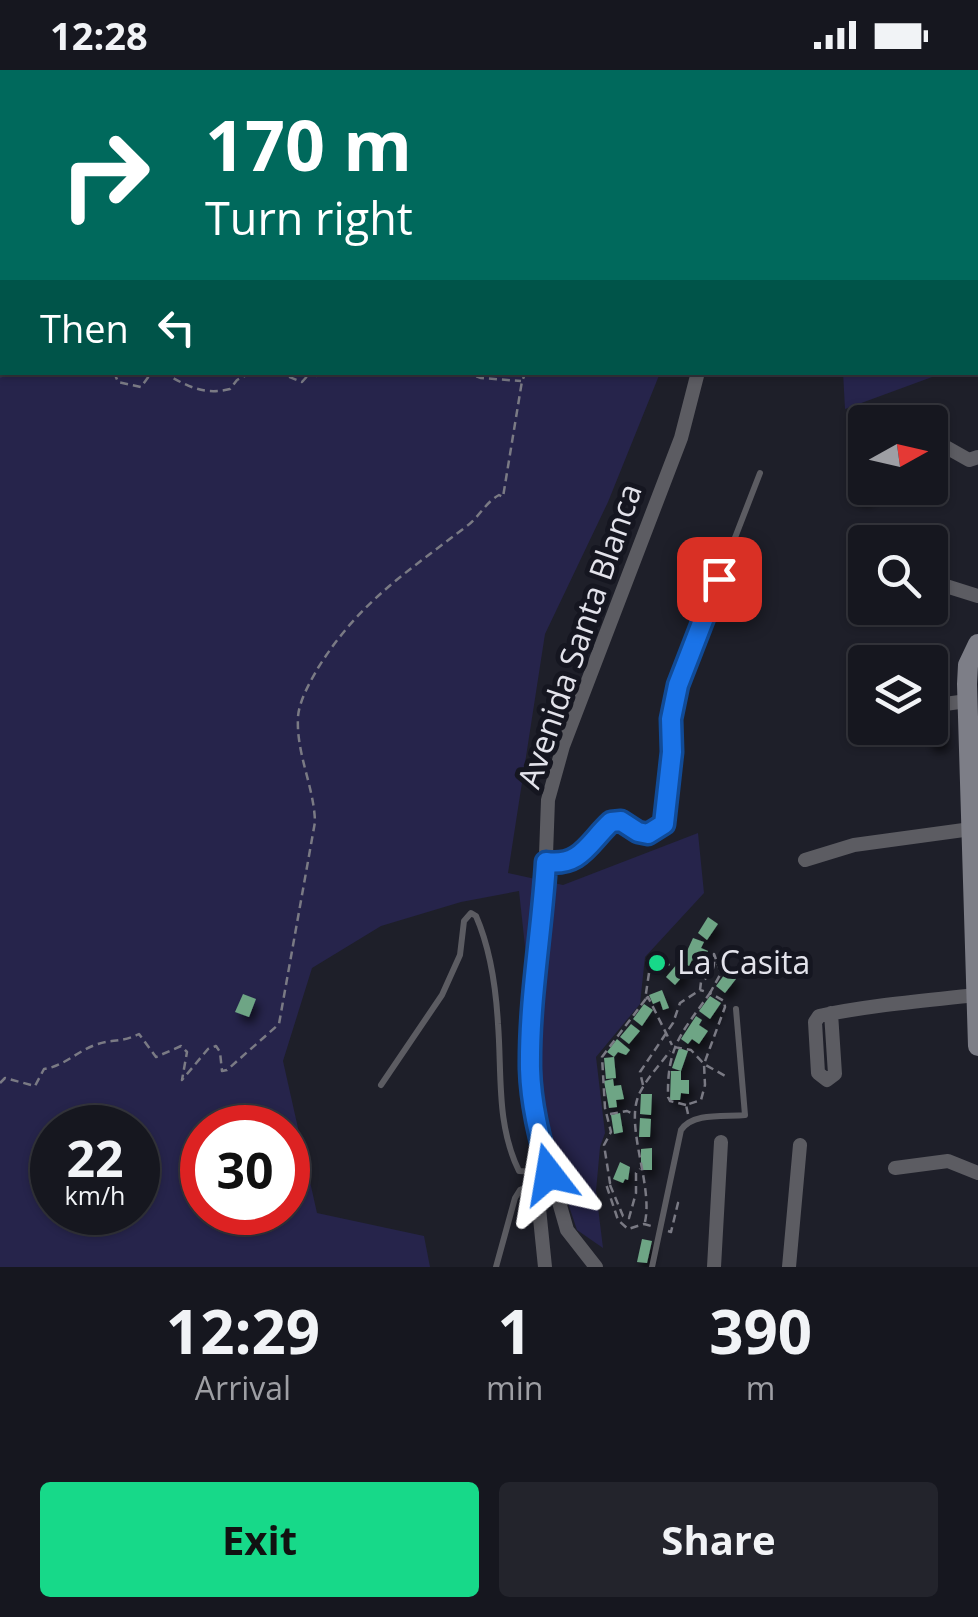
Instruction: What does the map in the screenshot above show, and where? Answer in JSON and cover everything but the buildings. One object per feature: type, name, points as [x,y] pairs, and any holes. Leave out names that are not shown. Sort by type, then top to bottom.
[{"type":"main road","points":[[978,644],[968,665],[966,701],[974,752],[971,829],[978,1046]]},
{"type":"street","name":"Avenida Santa Blanca","points":[[596,1267],[567,1230],[535,1118],[530,1072],[548,800],[563,746],[681,438],[697,375]]},
{"type":"street","points":[[948,448],[969,460],[978,457]]},
{"type":"street","points":[[948,586],[978,596]]},
{"type":"street","points":[[948,704],[966,701]]},
{"type":"street","points":[[805,860],[854,845],[971,829]]},
{"type":"street","points":[[831,1013],[977,1004]]},
{"type":"street","points":[[714,1267],[721,1142]]},
{"type":"street","points":[[789,1267],[800,1145]]},
{"type":"street","points":[[542,1146],[536,1177],[545,1267]]},
{"type":"street","points":[[894,1168],[948,1161],[978,1173]]},
{"type":"lane","points":[[546,862],[562,863],[583,854],[611,822],[621,821],[648,834],[664,824],[672,752],[671,719],[678,685],[760,473]]},
{"type":"lane","points":[[381,1085],[442,995],[460,955],[464,922],[471,913],[476,916],[488,959],[498,1021],[505,1132],[519,1171],[536,1177]]},
{"type":"lane","points":[[652,1267],[681,1130],[690,1120],[745,1115],[736,1009]]},
{"type":"lane","points":[[496,1267],[515,1198],[536,1177]]},
{"type":"path","points":[[115,375],[118,382],[141,387],[151,375]]},
{"type":"path","points":[[165,375],[206,394],[230,389],[246,375]]},
{"type":"path","points":[[284,375],[302,382],[308,375]]},
{"type":"path","points":[[472,375],[522,381]]},
{"type":"path","points":[[0,1083],[5,1078],[35,1086],[44,1070],[74,1060],[97,1044],[116,1043],[139,1034],[156,1057],[181,1046],[188,1052],[182,1080],[208,1048],[216,1046],[222,1071],[227,1070],[279,1024],[315,822],[314,798],[300,760],[298,715],[303,698],[339,634],[387,586],[480,516],[490,500],[503,497],[525,375]]},
{"type":"path","points":[[644,1089],[640,1072],[673,1022],[680,1002],[700,990],[715,967],[714,954],[721,973],[710,993],[638,1098],[640,1170],[648,1206],[644,1224]]},
{"type":"path","points":[[640,1170],[636,1172],[636,1193],[629,1218],[623,1216],[610,1183],[604,1145],[611,1132],[602,1057],[644,1000],[649,972]]},
{"type":"path","points":[[644,1000],[648,997],[673,1047],[668,1097],[686,1105],[701,1100],[704,1064],[725,1007],[724,1002],[700,990]]},
{"type":"path","points":[[673,1047],[691,1050],[704,1064],[726,1077]]},
{"type":"path","points":[[686,1105],[690,1120]]},
{"type":"path","points":[[607,1114],[626,1111],[637,1116]]},
{"type":"path","points":[[610,1183],[606,1184],[608,1197],[618,1220],[628,1229],[644,1224],[672,1232],[678,1203],[673,1202]]},
{"type":"shaded area","points":[[0,375],[659,375],[608,502],[545,634],[508,873],[563,885],[698,833],[704,893],[645,957],[640,1004],[596,1057],[605,1133],[596,1191],[603,1248],[577,1230],[555,1164],[537,1057],[519,891],[461,902],[381,926],[312,968],[283,1061],[293,1105],[180,1105],[180,1235],[310,1235],[310,1182],[317,1213],[424,1236],[430,1267],[0,1267]]},
{"type":"shaded area","points":[[843,375],[938,375],[848,405],[845,409]]},
{"type":"place","name":"La Casita","points":[[657,963]]},
{"type":"route","points":[[549,1174],[535,1118],[530,1072],[546,862],[562,863],[583,854],[616,820],[648,834],[664,824],[672,752],[671,719],[678,685],[719,579]]}]
